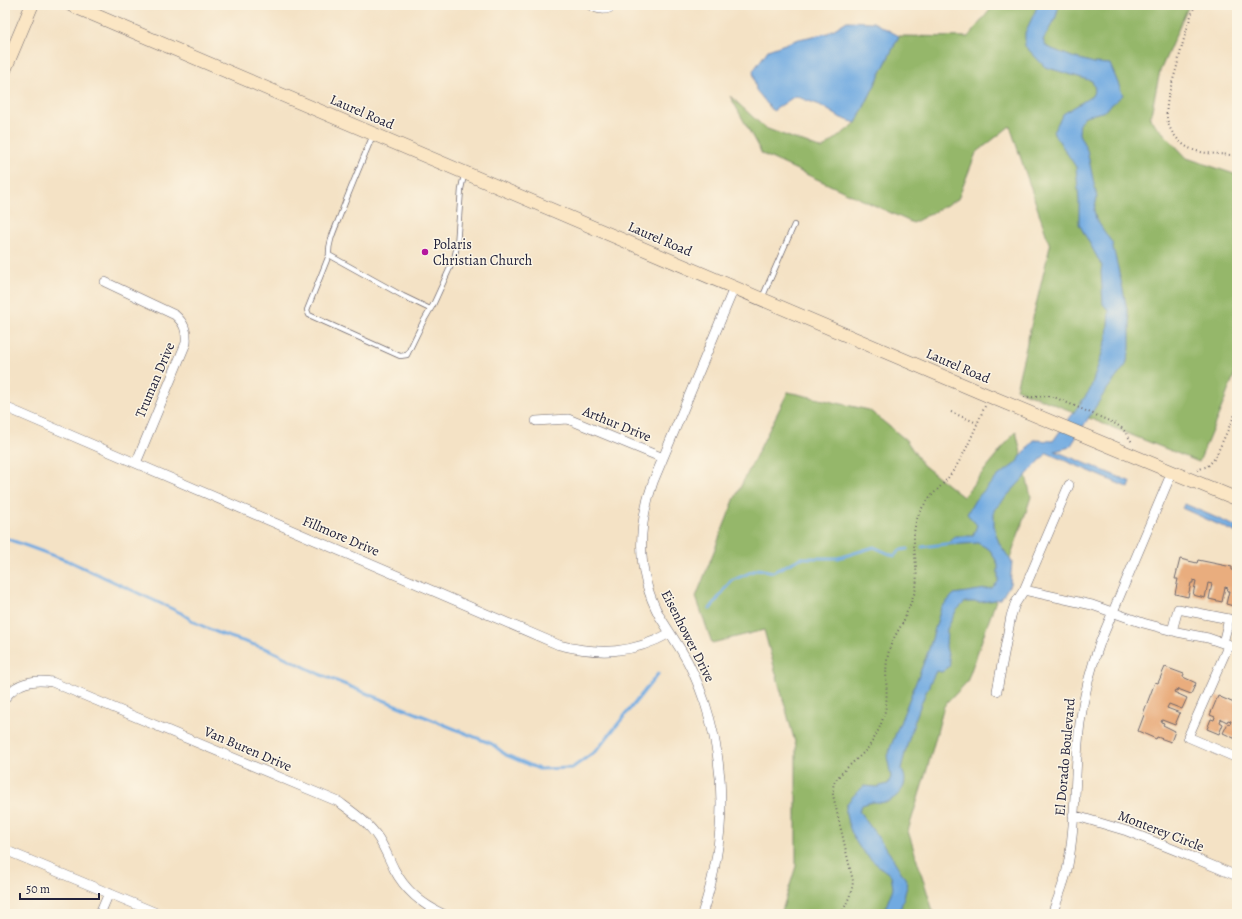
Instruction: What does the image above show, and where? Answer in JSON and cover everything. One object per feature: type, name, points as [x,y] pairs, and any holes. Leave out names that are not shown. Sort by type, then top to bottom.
[{"type":"street","points":[[5,69],[32,5]]},
{"type":"street","name":"Laurel Road","points":[[71,5],[762,300],[1237,500]]},
{"type":"street","points":[[590,5],[600,10],[614,5]]},
{"type":"street","name":"Truman Drive","points":[[105,282],[175,315],[185,326],[187,334],[186,342],[136,463]]},
{"type":"street","name":"Eisenhower Drive","points":[[702,914],[710,891],[720,837],[722,810],[718,755],[712,728],[694,676],[682,651],[660,617],[652,600],[642,558],[641,537],[647,500],[734,288]]},
{"type":"street","name":"Fillmore Drive","points":[[5,406],[558,645],[582,650],[610,652],[646,644],[670,633]]},
{"type":"street","name":"Arthur Drive","points":[[536,421],[568,419],[663,458]]},
{"type":"street","name":"El Dorado Boulevard","points":[[1052,914],[1061,892],[1068,865],[1080,724],[1084,696],[1093,661],[1172,472]]},
{"type":"street","points":[[997,691],[1014,604],[1024,590],[1069,486]]},
{"type":"street","points":[[1024,590],[1092,605],[1143,623],[1172,631],[1208,638],[1237,648]]},
{"type":"street","points":[[1172,631],[1178,609],[1229,619],[1225,643],[1226,651],[1188,736],[1237,758]]},
{"type":"street","name":"Van Buren Drive","points":[[5,698],[9,693],[25,683],[41,680],[52,682],[339,802],[355,813],[368,825],[378,838],[403,884],[426,905],[443,914]]},
{"type":"street","name":"Monterey Circle","points":[[1073,815],[1127,831],[1237,876]]},
{"type":"street","points":[[5,850],[159,914]]},
{"type":"street","points":[[100,914],[109,893]]},
{"type":"lane","points":[[373,134],[330,241],[329,255],[307,310],[309,315],[400,356],[407,355],[433,305],[454,259],[457,246],[461,189],[465,173]]},
{"type":"lane","points":[[762,300],[794,225]]},
{"type":"lane","points":[[329,255],[403,296],[430,309]]},
{"type":"path","points":[[1195,5],[1187,27],[1166,105],[1170,127],[1180,142],[1188,148],[1198,152],[1237,156]]},
{"type":"path","points":[[841,914],[851,893],[853,880],[833,795],[834,784],[844,771],[859,758],[872,742],[882,721],[886,708],[886,664],[888,654],[916,590],[917,577],[914,540],[916,523],[921,508],[931,494],[946,481],[959,462],[989,396]]},
{"type":"path","points":[[1018,396],[1034,398],[1046,396],[1054,397],[1110,420],[1123,429],[1135,445]]},
{"type":"path","points":[[1194,470],[1199,470],[1208,466],[1215,458],[1237,410]]},
{"type":"path","points":[[951,412],[977,423]]},
{"type":"green space","points":[[994,5],[1189,5],[1160,71],[1150,119],[1187,158],[1237,175],[1237,368],[1199,462],[1016,389],[1050,246],[1010,126],[976,153],[958,199],[913,223],[762,154],[730,96],[765,128],[822,149],[856,123],[899,36],[968,37]]},
{"type":"green space","points":[[788,392],[869,410],[906,440],[923,465],[963,497],[1016,431],[1031,497],[967,682],[944,706],[928,766],[908,831],[933,911],[931,914],[781,914],[796,866],[796,746],[764,630],[712,643],[696,597],[734,500]]},
{"type":"water","points":[[1038,5],[1059,5],[1056,17],[1043,40],[1047,47],[1072,57],[1094,63],[1110,64],[1123,95],[1103,112],[1085,116],[1080,122],[1079,134],[1087,150],[1097,198],[1094,210],[1096,219],[1112,243],[1122,285],[1130,323],[1130,349],[1126,365],[1105,392],[1070,447],[1055,451],[1131,482],[1129,488],[1047,453],[994,510],[994,528],[999,543],[1012,562],[1010,584],[1001,599],[982,602],[965,602],[956,611],[947,629],[946,647],[950,663],[949,667],[942,672],[936,671],[920,707],[911,731],[901,769],[905,779],[903,788],[900,793],[887,802],[872,802],[862,805],[859,811],[890,854],[908,883],[899,914],[883,914],[893,888],[891,875],[871,859],[858,844],[852,834],[846,817],[847,804],[851,798],[864,786],[877,787],[888,784],[891,777],[887,756],[929,649],[941,608],[954,594],[992,588],[998,582],[998,564],[990,550],[978,543],[948,545],[955,536],[973,536],[977,525],[967,514],[975,500],[998,476],[1015,464],[1034,440],[1053,441],[1090,390],[1107,338],[1109,311],[1103,304],[1102,266],[1079,224],[1079,200],[1076,167],[1053,132],[1063,114],[1092,96],[1095,89],[1092,81],[1045,67],[1025,46],[1025,33]]},
{"type":"water","points":[[847,21],[873,22],[899,36],[856,123],[841,118],[820,105],[795,96],[773,111],[756,90],[753,71],[768,50],[799,39],[828,33]]},
{"type":"water","points":[[1185,504],[1237,527],[1237,533],[1182,508]]},
{"type":"building","points":[[1180,559],[1197,563],[1198,560],[1232,567],[1232,570],[1237,571],[1237,607],[1226,604],[1229,591],[1227,591],[1228,588],[1225,587],[1222,602],[1209,599],[1212,584],[1208,583],[1205,598],[1193,595],[1196,581],[1193,580],[1188,597],[1175,594],[1178,579],[1175,579]]},
{"type":"building","points":[[1165,667],[1184,674],[1183,677],[1196,683],[1191,694],[1178,689],[1174,692],[1187,698],[1182,709],[1169,704],[1167,708],[1180,713],[1175,725],[1162,720],[1161,722],[1164,723],[1163,725],[1175,731],[1171,742],[1157,737],[1156,739],[1138,731],[1155,682],[1158,683]]},
{"type":"building","points":[[1218,696],[1234,703],[1235,701],[1237,702],[1236,739],[1223,733],[1228,723],[1230,724],[1231,721],[1228,720],[1227,722],[1221,719],[1220,722],[1223,724],[1219,734],[1207,729],[1211,719],[1214,720],[1215,717],[1210,715]]},
{"type":"waterway","points":[[5,538],[71,562],[181,613],[196,623],[218,633],[270,650],[319,674],[492,744],[506,755],[539,769],[572,768],[597,750],[658,674]]},
{"type":"waterway","points":[[922,547],[953,543]]},
{"type":"waterway","points":[[710,609],[731,581],[758,569],[773,572],[801,558],[838,558],[874,547],[894,556],[900,550],[908,549]]},
{"type":"place","name":"Polaris Christian Church","points":[[425,252]]}]
